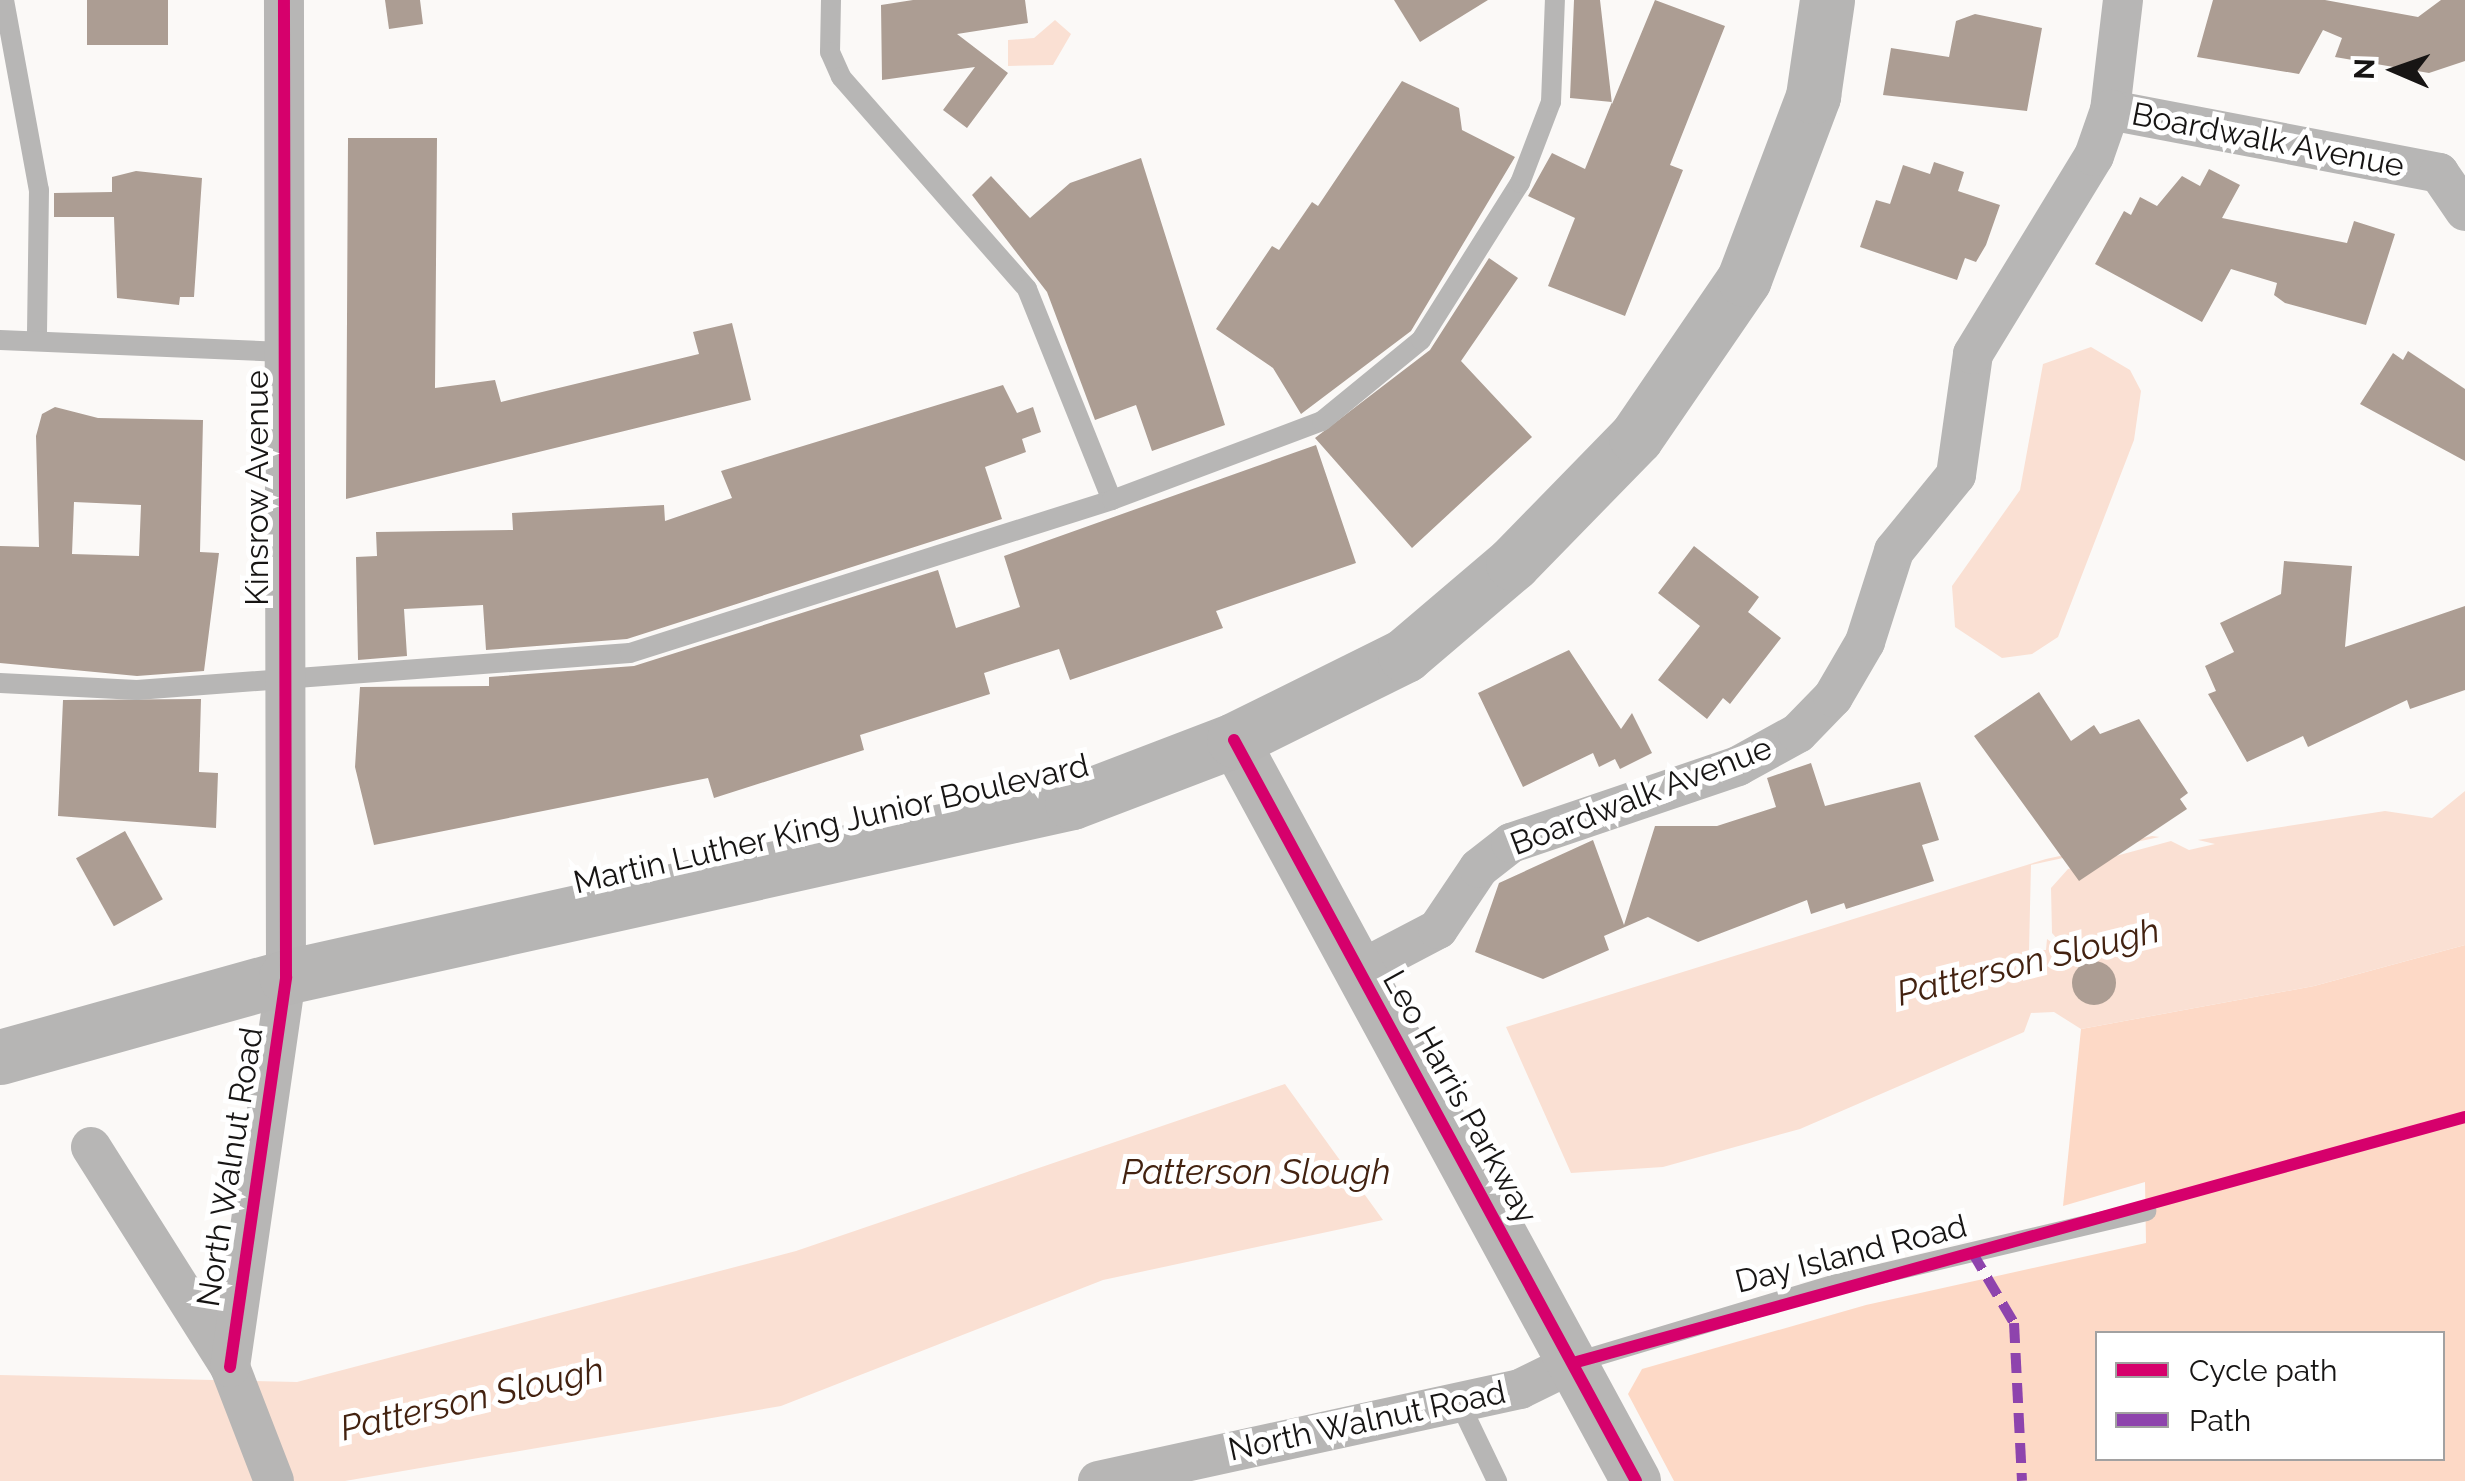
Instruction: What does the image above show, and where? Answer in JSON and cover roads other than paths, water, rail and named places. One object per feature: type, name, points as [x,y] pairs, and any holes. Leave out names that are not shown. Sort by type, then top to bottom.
[{"type":"main road","name":"Martin Luther King Junior Boulevard","points":[[0,1057],[286,976],[1072,802],[1234,740],[1405,655],[1513,564],[1636,438],[1744,279],[1812,96],[1828,0]]},
{"type":"street","name":"Kinsrow Avenue","points":[[284,0],[286,976]]},
{"type":"street","name":"Boardwalk Avenue","points":[[1360,970],[1438,928],[1479,868],[1511,843],[1738,766],[1798,733],[1833,697],[1865,642],[1894,552],[1956,475],[1973,354],[2094,156],[2110,110],[2122,0]]},
{"type":"street","name":"Boardwalk Avenue","points":[[2110,110],[2452,166],[2465,211]]},
{"type":"street","name":"Leo Harris Parkway","points":[[1234,740],[1636,1481]]},
{"type":"street","name":"North Walnut Road","points":[[230,1367],[286,976]]},
{"type":"street","name":"North Walnut Road","points":[[91,1147],[230,1367],[274,1481]]},
{"type":"street","name":"North Walnut Road","points":[[1098,1481],[1232,1464],[1460,1402],[1520,1390],[1573,1363]]},
{"type":"lane","points":[[4,0],[3,26],[39,190],[37,341]]},
{"type":"lane","points":[[830,0],[830,52],[841,77],[1014,270],[1112,500]]},
{"type":"lane","points":[[0,682],[137,690],[285,673],[630,653],[1112,500],[1322,421],[1421,340],[1537,148],[1556,69],[1554,0]]},
{"type":"lane","points":[[0,340],[284,352]]},
{"type":"lane","name":"Day Island Road","points":[[1573,1363],[1833,1285],[2146,1211]]},
{"type":"lane","points":[[1460,1402],[1498,1481]]},
{"type":"water","points":[[1055,20],[1071,34],[1053,65],[1008,66],[1008,40],[1034,38]]},
{"type":"water","points":[[2091,347],[2130,370],[2141,391],[2134,440],[2058,637],[2032,654],[2002,658],[1955,627],[1952,586],[2020,490],[2043,364]]},
{"type":"water","name":"Patterson Slough","points":[[2465,791],[2465,945],[2314,986],[2081,1029],[2054,1012],[2031,1013],[2024,1032],[1800,1129],[1663,1167],[1571,1173],[1506,1027],[2046,859],[2152,836],[2191,841],[2385,811],[2432,818]]},
{"type":"water","name":"Patterson Slough","points":[[1285,1084],[1383,1220],[1103,1280],[781,1406],[345,1481],[0,1481],[0,1375],[297,1382],[796,1251]]}]
